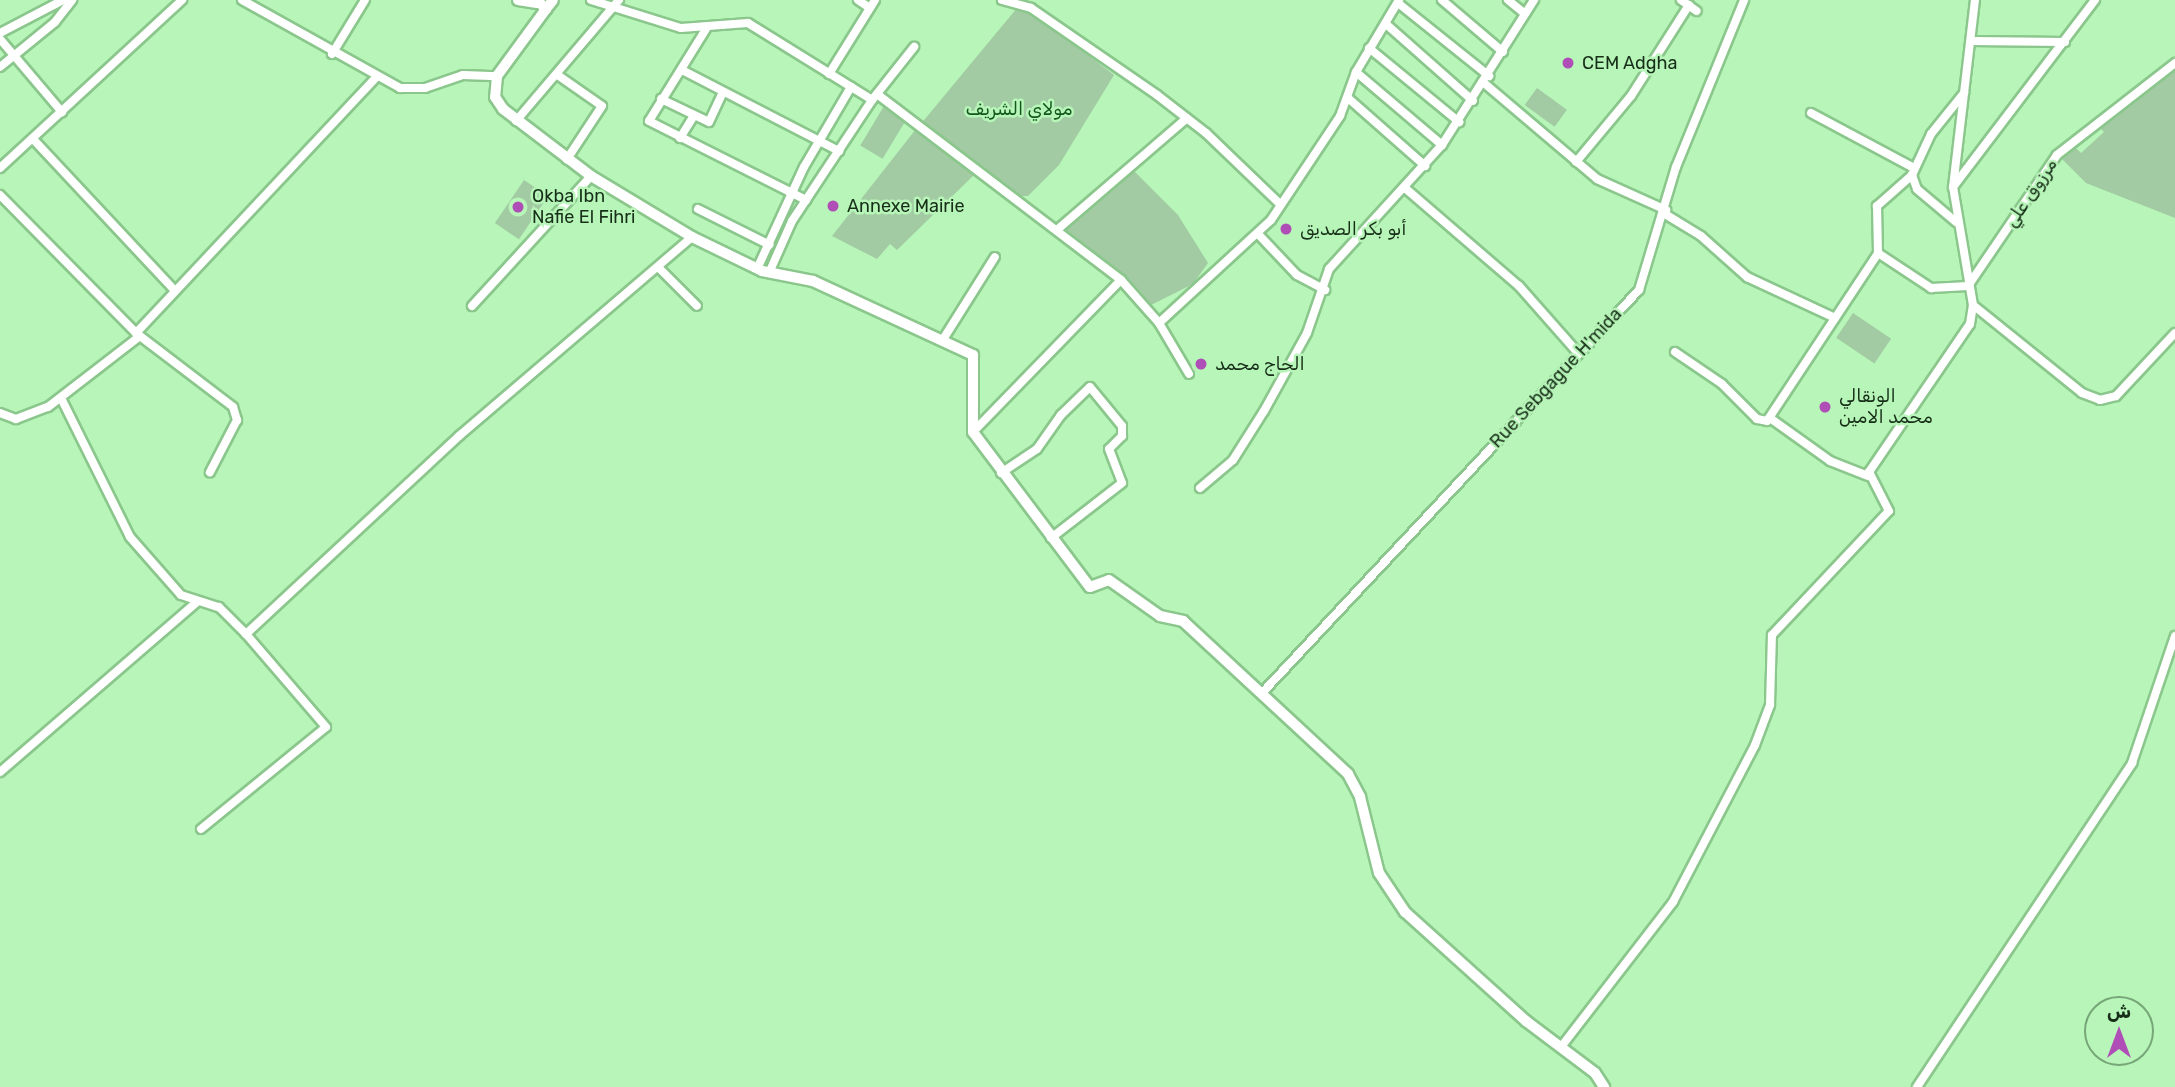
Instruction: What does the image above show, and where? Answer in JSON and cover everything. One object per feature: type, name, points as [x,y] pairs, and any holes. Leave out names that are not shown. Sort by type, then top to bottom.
[{"type":"street","points":[[0,33],[63,0]]},
{"type":"street","points":[[0,66],[72,0]]},
{"type":"street","points":[[0,168],[182,0]]},
{"type":"street","points":[[242,0],[376,77],[418,89],[453,76],[497,76]]},
{"type":"street","points":[[332,54],[365,0]]},
{"type":"street","points":[[518,0],[543,3],[497,76],[495,97],[516,121],[591,176],[692,237],[757,269],[813,281],[976,359],[973,432],[1001,473],[1090,587],[1109,580],[1160,616],[1183,621],[1262,693],[1355,784],[1379,873],[1405,912],[1604,1087]]},
{"type":"street","points":[[591,0],[613,8],[706,29],[748,23],[851,87],[875,97],[1058,229],[1121,280],[1159,323],[1189,374]]},
{"type":"street","points":[[516,121],[559,76],[619,0]]},
{"type":"street","points":[[829,74],[873,4],[858,0]]},
{"type":"street","points":[[1002,0],[1031,8],[1187,118],[1280,204]]},
{"type":"street","points":[[1159,323],[1259,235],[1348,98],[1356,72],[1369,48],[1400,4],[1411,0]]},
{"type":"street","points":[[1442,0],[1503,52]]},
{"type":"street","points":[[1508,0],[1525,13]]},
{"type":"street","points":[[1200,488],[1233,460],[1255,427],[1325,290],[1329,269],[1442,145],[1487,79],[1534,0]]},
{"type":"street","name":"Rue Sebgague H'mida","points":[[1262,693],[1644,284],[1687,135],[1744,0]]},
{"type":"street","points":[[1868,476],[1957,349],[1973,305],[1956,222],[1953,187],[1975,0]]},
{"type":"street","points":[[1953,187],[2095,0]]},
{"type":"street","points":[[1576,162],[1631,96],[1685,2],[1697,11]]},
{"type":"street","points":[[1400,4],[1487,79],[1576,162],[1604,183],[1665,212],[1701,236],[1747,277],[1835,318]]},
{"type":"street","points":[[1386,24],[1473,101]]},
{"type":"street","points":[[706,29],[682,70],[660,99],[649,121],[806,200]]},
{"type":"street","points":[[0,38],[62,112]]},
{"type":"street","points":[[1971,41],[2065,41]]},
{"type":"street","points":[[769,273],[806,200],[875,97],[914,47]]},
{"type":"street","points":[[1369,48],[1459,122]]},
{"type":"street","name":"مرزوق علي","points":[[1968,286],[2057,155],[2175,63]]},
{"type":"street","points":[[682,70],[722,94],[839,151]]},
{"type":"street","points":[[1356,72],[1442,145]]},
{"type":"street","points":[[559,76],[602,106],[567,159]]},
{"type":"street","points":[[0,413],[16,419],[61,398],[138,334],[376,77]]},
{"type":"street","points":[[757,269],[818,141],[851,87]]},
{"type":"street","points":[[1675,352],[1722,384],[1760,421],[1770,418],[1878,253],[1877,206],[1913,172],[1964,93]]},
{"type":"street","points":[[660,99],[709,122],[722,94]]},
{"type":"street","points":[[1348,98],[1424,166]]},
{"type":"street","points":[[1811,113],[1913,172],[1917,189],[1956,222]]},
{"type":"street","points":[[680,138],[694,116]]},
{"type":"street","points":[[1058,229],[1187,118]]},
{"type":"street","points":[[33,139],[175,291]]},
{"type":"street","points":[[472,306],[591,176]]},
{"type":"street","points":[[1405,188],[1519,286],[1578,353]]},
{"type":"street","points":[[0,195],[138,334],[237,412],[209,472]]},
{"type":"street","points":[[698,209],[770,245]]},
{"type":"street","points":[[1259,235],[1297,275],[1325,290]]},
{"type":"street","points":[[246,634],[458,436],[660,269],[692,237]]},
{"type":"street","points":[[1878,253],[1931,288],[1968,286]]},
{"type":"street","points":[[942,341],[995,257]]},
{"type":"street","points":[[660,269],[697,306]]},
{"type":"street","points":[[973,432],[1121,280]]},
{"type":"street","points":[[1973,305],[2082,393],[2100,400],[2116,396],[2175,333]]},
{"type":"street","points":[[1001,473],[1037,449],[1061,415],[1090,387],[1122,426],[1122,436],[1109,449],[1122,483],[1051,538]]},
{"type":"street","points":[[61,398],[130,537],[181,595],[196,603],[219,607],[246,634],[326,727],[201,829]]},
{"type":"street","points":[[1561,1047],[1673,902],[1749,758],[1770,705],[1772,635],[1889,512],[1868,476],[1830,461],[1770,418]]},
{"type":"street","points":[[0,772],[196,603]]},
{"type":"street","points":[[1917,1087],[2132,763],[2175,636]]},
{"type":"green space","name":"مولاي الشريف","points":[[1017,8],[1029,10],[1114,75],[1059,165],[1028,196],[1021,196],[961,162],[975,174],[897,250],[890,244],[877,259],[832,236],[916,129],[946,150],[920,125]]},
{"type":"green space","points":[[2175,70],[2175,218],[2086,183],[2062,159],[2076,148],[2081,153],[2104,132],[2100,128]]},
{"type":"green space","points":[[1537,88],[1567,110],[1555,127],[1525,105]]},
{"type":"green space","points":[[884,106],[906,119],[883,159],[860,145]]},
{"type":"green space","points":[[1133,170],[1178,215],[1208,263],[1193,284],[1149,306],[1065,229]]},
{"type":"green space","points":[[524,180],[548,196],[519,239],[495,223]]},
{"type":"green space","points":[[1853,313],[1891,339],[1874,364],[1836,338]]},
{"type":"place","name":"CEM Adgha","points":[[1568,63]]},
{"type":"place","name":"Annexe Mairie","points":[[833,206]]},
{"type":"place","name":"Okba Ibn Nafie El Fihri","points":[[518,207]]},
{"type":"place","name":"أبو بكر الصديق","points":[[1286,229]]},
{"type":"place","name":"الحاج محمد","points":[[1201,364]]},
{"type":"place","name":"الونقالي محمد الامين","points":[[1825,407]]}]
